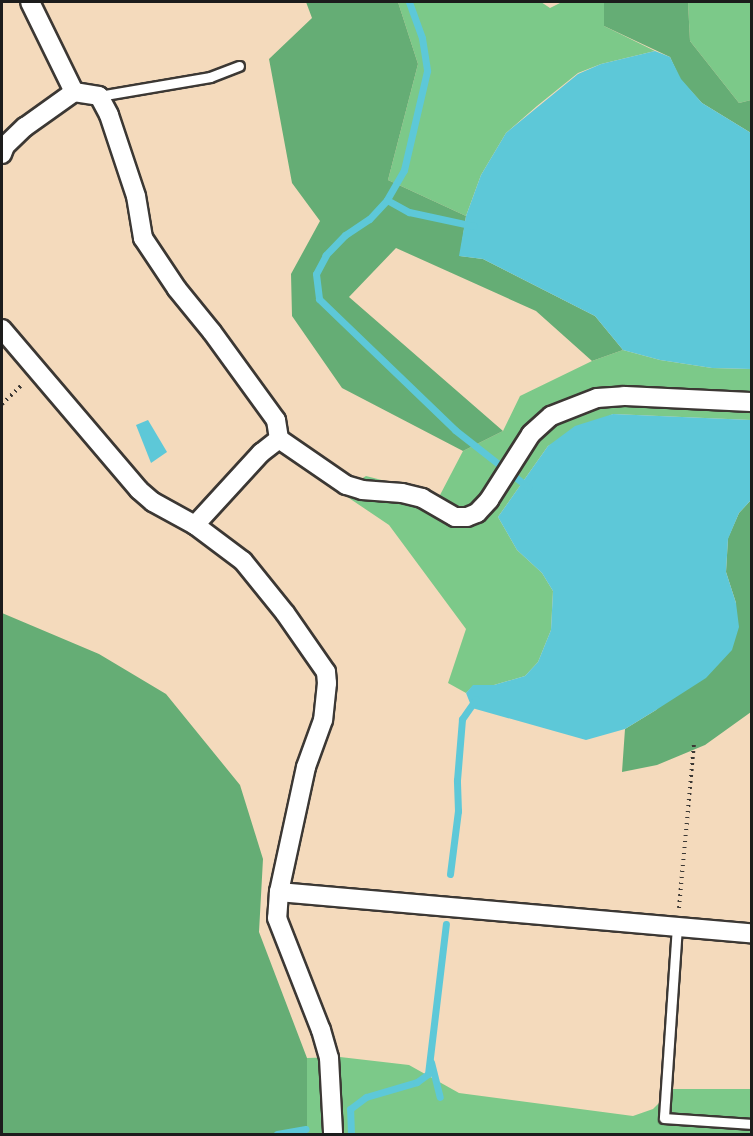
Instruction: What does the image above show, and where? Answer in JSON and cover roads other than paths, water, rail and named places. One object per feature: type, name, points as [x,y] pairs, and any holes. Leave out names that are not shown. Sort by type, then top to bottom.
[{"type":"street","points":[[30,2],[74,92]]},
{"type":"street","points":[[2,154],[5,146],[25,127],[74,92],[99,96],[136,196],[143,238],[177,289],[212,332],[276,420],[279,440],[346,485],[422,498],[455,517],[467,517],[477,513],[500,484],[536,429],[551,416],[597,398],[624,396],[752,402]]},
{"type":"street","points":[[2,328],[139,490],[153,502],[195,525],[243,561],[285,613],[326,672],[323,720],[306,767],[279,892],[277,918],[321,1030],[328,1058],[333,1133]]},
{"type":"street","points":[[195,525],[261,453],[279,440]]},
{"type":"street","points":[[279,892],[752,933]]},
{"type":"lane","points":[[99,96],[210,77],[239,66]]},
{"type":"lane","points":[[677,926],[664,1118],[752,1124]]},
{"type":"water","points":[[655,51],[670,57],[681,79],[702,103],[751,133],[751,369],[712,368],[660,360],[623,350],[595,316],[483,259],[459,256],[466,216],[481,175],[506,133],[578,74],[601,64]]},
{"type":"water","points":[[613,414],[751,420],[751,500],[739,513],[728,539],[726,572],[736,603],[739,627],[732,650],[706,678],[656,710],[625,729],[586,740],[472,708],[466,693],[473,685],[494,685],[525,676],[538,662],[551,630],[553,591],[542,573],[517,550],[498,517],[548,446],[575,426]]},
{"type":"water","points":[[148,420],[167,452],[151,463],[136,425]]},
{"type":"waterway","points":[[409,2],[422,38],[427,71],[404,170],[387,200],[369,219],[345,235],[326,255],[316,274],[319,299],[455,430],[528,487]]},
{"type":"waterway","points":[[387,200],[409,212],[474,226]]},
{"type":"waterway","points":[[450,874],[458,811],[457,780],[462,719],[476,699]]},
{"type":"waterway","points":[[351,1134],[350,1109],[366,1097],[417,1082],[428,1074],[446,924]]},
{"type":"waterway","points":[[431,1062],[440,1097]]},
{"type":"waterway","points":[[277,1134],[306,1129]]}]
